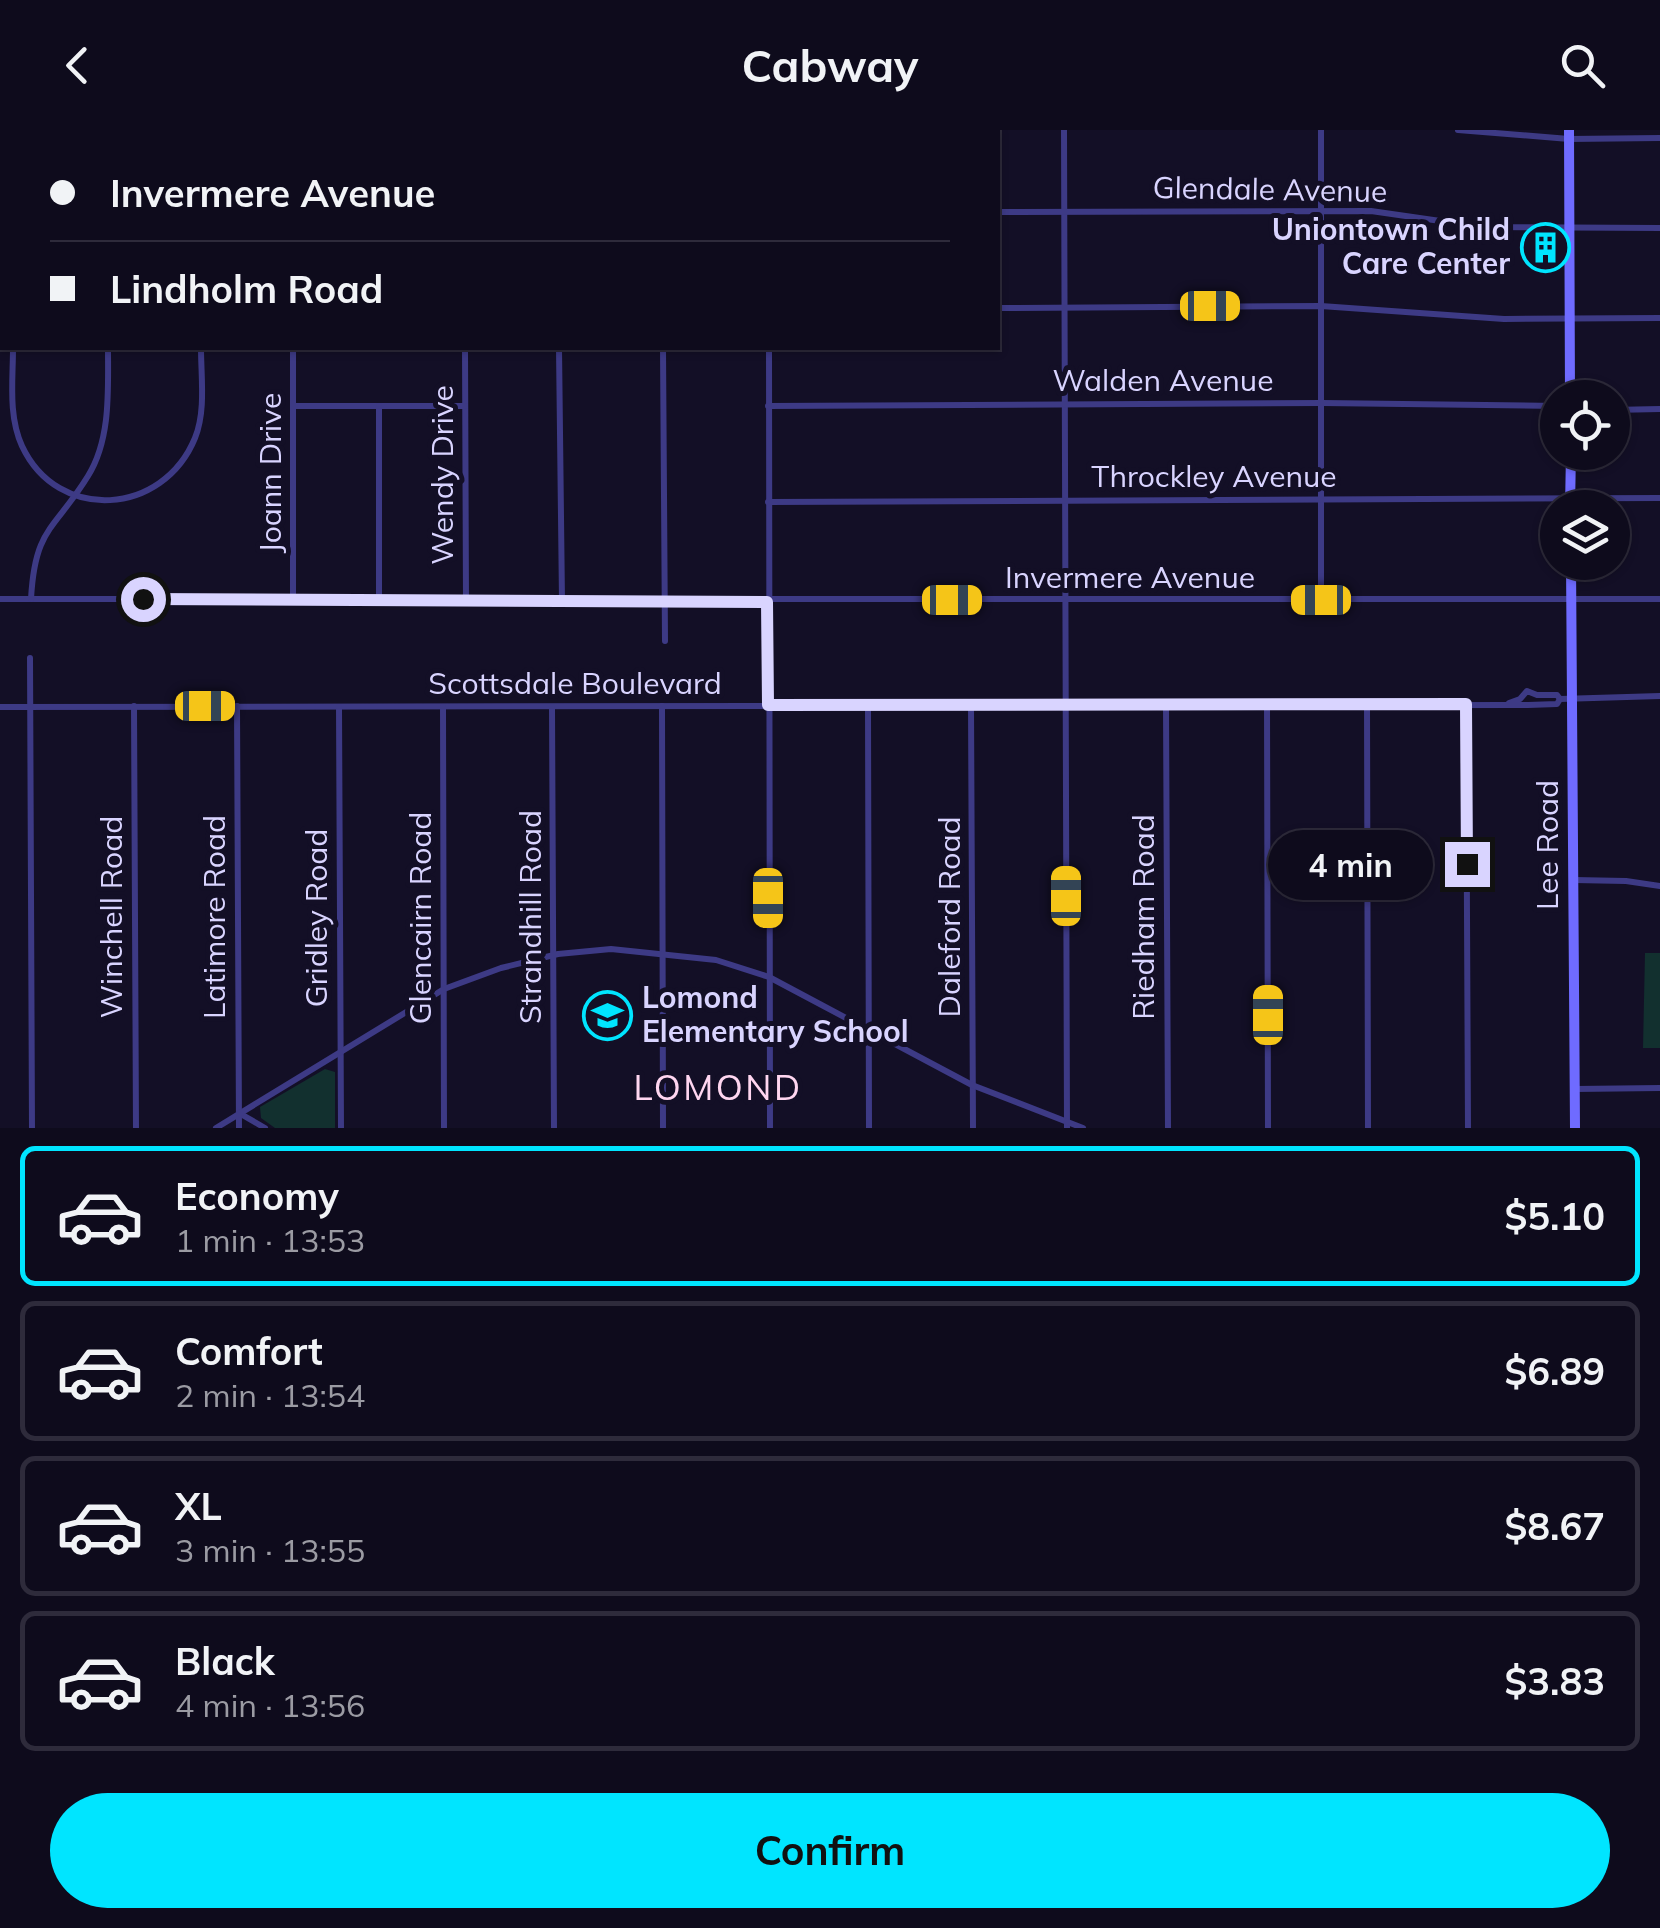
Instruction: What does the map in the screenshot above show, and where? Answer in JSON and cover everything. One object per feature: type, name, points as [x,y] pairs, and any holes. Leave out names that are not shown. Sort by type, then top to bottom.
[{"type":"main road","points":[[1569,134],[1570,380]]},
{"type":"main road","name":"Lee Road","points":[[1571,580],[1566,699],[1574,880],[1575,1128]]},
{"type":"street","points":[[1064,130],[1066,1125]]},
{"type":"street","points":[[1321,130],[1321,600]]},
{"type":"street","points":[[1458,130],[1660,138]]},
{"type":"street","name":"Glendale Avenue","points":[[1000,212],[1371,211],[1482,228],[1660,228]]},
{"type":"street","points":[[1000,308],[1321,306],[1404,309],[1466,317],[1660,318]]},
{"type":"street","points":[[13,350],[12,413],[22,448],[34,466],[71,497],[117,499],[137,496],[172,474],[195,438],[201,413],[201,350]]},
{"type":"street","points":[[31,599],[34,557],[41,539],[88,476],[98,453],[108,400],[108,350]]},
{"type":"street","name":"Joann Drive","points":[[293,350],[293,599]]},
{"type":"street","name":"Wendy Drive","points":[[465,350],[466,602]]},
{"type":"street","points":[[559,350],[562,602]]},
{"type":"street","points":[[663,350],[665,641]]},
{"type":"street","points":[[768,350],[770,1128]]},
{"type":"street","points":[[293,406],[465,406]]},
{"type":"street","points":[[379,406],[379,598]]},
{"type":"street","name":"Walden Avenue","points":[[768,406],[1540,406]]},
{"type":"street","points":[[1630,410],[1660,409]]},
{"type":"street","name":"Throckley Avenue","points":[[768,502],[1321,498],[1540,502]]},
{"type":"street","name":"Throckley Avenue","points":[[1630,500],[1660,498]]},
{"type":"street","name":"Invermere Avenue","points":[[0,599],[1660,599]]},
{"type":"street","points":[[30,658],[32,1128]]},
{"type":"street","name":"Scottsdale Boulevard","points":[[1510,703],[1527,691],[1566,699],[1660,696]]},
{"type":"street","name":"Scottsdale Boulevard","points":[[0,706],[1557,704],[1566,699]]},
{"type":"street","points":[[1266,704],[1268,1128]]},
{"type":"street","points":[[1367,704],[1368,1128]]},
{"type":"street","points":[[1466,704],[1468,1128]]},
{"type":"street","name":"Daleford Road","points":[[971,705],[973,1128]]},
{"type":"street","name":"Riedham Road","points":[[1166,705],[1168,1128]]},
{"type":"street","name":"Winchell Road","points":[[134,706],[136,1128]]},
{"type":"street","name":"Latimore Road","points":[[237,706],[239,1128]]},
{"type":"street","points":[[662,706],[663,1128]]},
{"type":"street","points":[[868,706],[869,1128]]},
{"type":"street","name":"Gridley Road","points":[[339,707],[341,1128]]},
{"type":"street","name":"Strandhill Road","points":[[552,707],[554,1128]]},
{"type":"street","name":"Glencairn Road","points":[[443,708],[444,1128]]},
{"type":"street","points":[[1574,880],[1626,880],[1660,886]]},
{"type":"street","points":[[216,1128],[444,988],[553,955],[612,949],[716,960],[769,978],[972,1086],[1066,1125],[1083,1128]]},
{"type":"street","points":[[1575,1088],[1660,1088]]},
{"type":"street","points":[[239,1113],[265,1128]]},
{"type":"green space","points":[[1645,953],[1660,953],[1660,1048],[1643,1048]]},
{"type":"green space","points":[[325,1069],[335,1072],[335,1128],[275,1128],[261,1118],[260,1107]]},
{"type":"place","name":"Uniontown Child Care Center","points":[[1545,247]]},
{"type":"place","name":"Lomond Elementary School","points":[[607,1015]]},
{"type":"district","name":"LOMOND","points":[[718,1088]]},
{"type":"route","points":[[143,599],[767,602],[768,705],[1466,704],[1467,864]]}]
